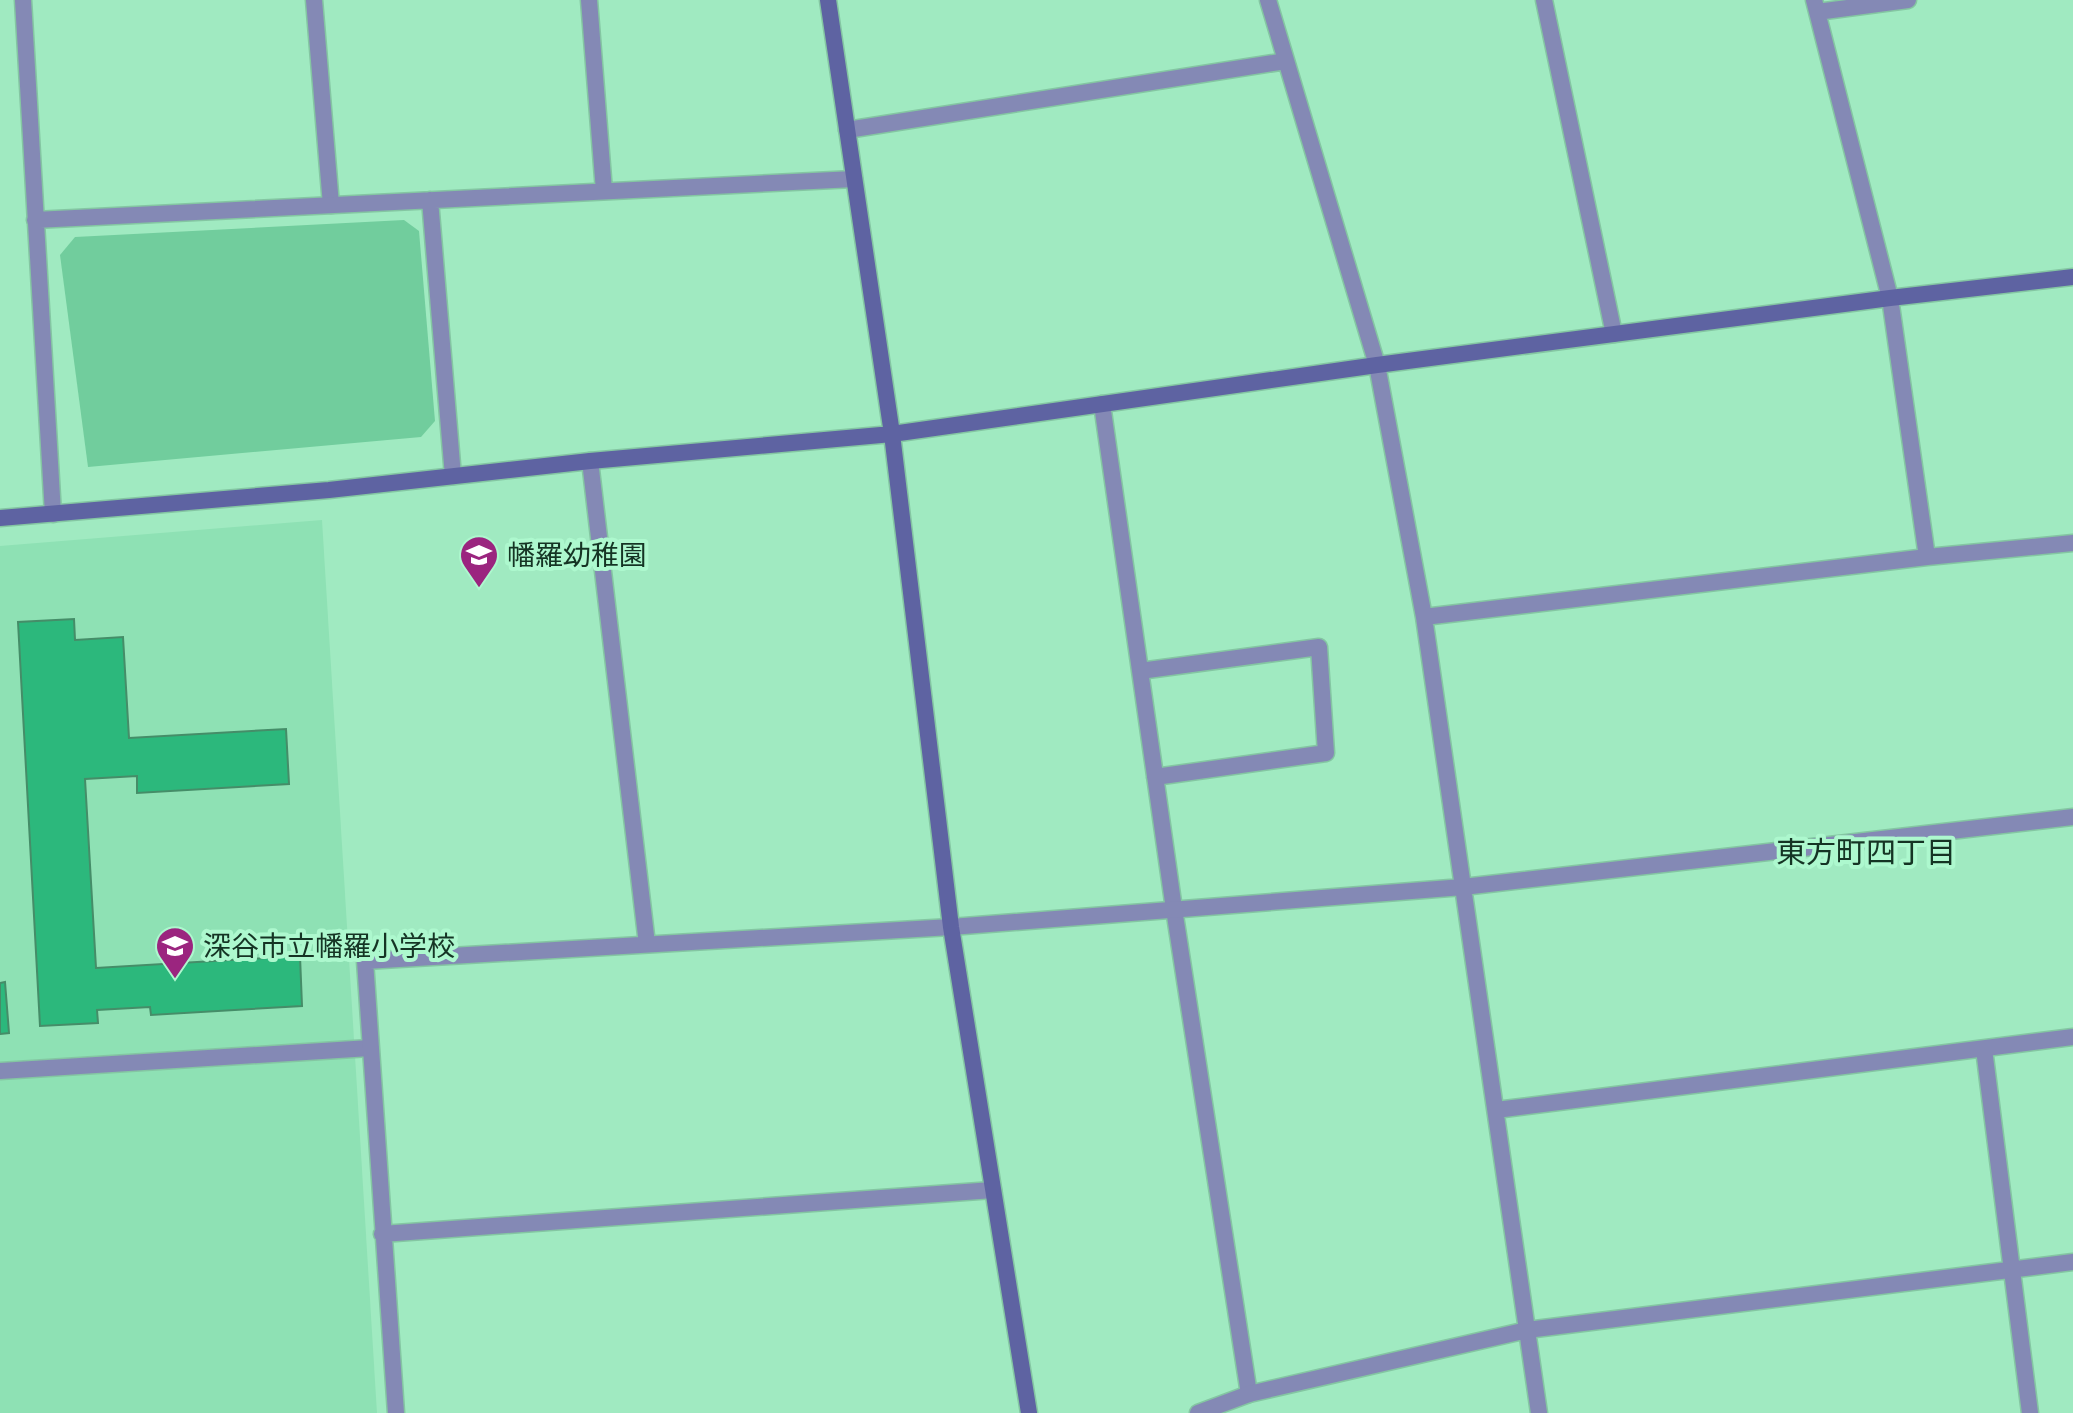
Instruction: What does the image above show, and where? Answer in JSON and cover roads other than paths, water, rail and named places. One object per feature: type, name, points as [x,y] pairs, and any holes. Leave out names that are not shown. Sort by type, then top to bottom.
[{"type":"street","points":[[23,0],[53,514]]},
{"type":"street","points":[[314,0],[331,205]]},
{"type":"street","points":[[589,0],[604,191]]},
{"type":"street","points":[[828,0],[892,434],[951,927],[1029,1413]]},
{"type":"street","points":[[1268,0],[1377,365],[1424,617],[1539,1413]]},
{"type":"street","points":[[1544,0],[1614,334]]},
{"type":"street","points":[[1908,0],[1815,6],[1890,298],[1927,557]]},
{"type":"street","points":[[847,130],[1286,61]]},
{"type":"street","points":[[35,220],[854,179]]},
{"type":"street","points":[[430,200],[453,476]]},
{"type":"street","points":[[0,518],[892,434],[1377,365],[2073,277]]},
{"type":"street","points":[[1102,404],[1174,909],[1249,1394]]},
{"type":"street","points":[[590,461],[647,944]]},
{"type":"street","points":[[1424,617],[1927,557],[2073,543]]},
{"type":"street","points":[[1140,671],[1319,647],[1326,753],[1155,777]]},
{"type":"street","points":[[396,1413],[365,961],[951,927],[1463,887],[2073,817]]},
{"type":"street","points":[[1496,1110],[2073,1037]]},
{"type":"street","points":[[0,1071],[370,1048]]},
{"type":"street","points":[[1984,1049],[2030,1413]]},
{"type":"street","points":[[382,1234],[993,1190]]},
{"type":"street","points":[[1198,1413],[1249,1394],[1527,1330],[2073,1262]]},
{"type":"place","name":"幡羅幼稚園","points":[[479,589]]},
{"type":"place","name":"深谷市立幡羅小学校","points":[[175,980]]},
{"type":"district","name":"東方町四丁目","points":[[1866,853]]}]
